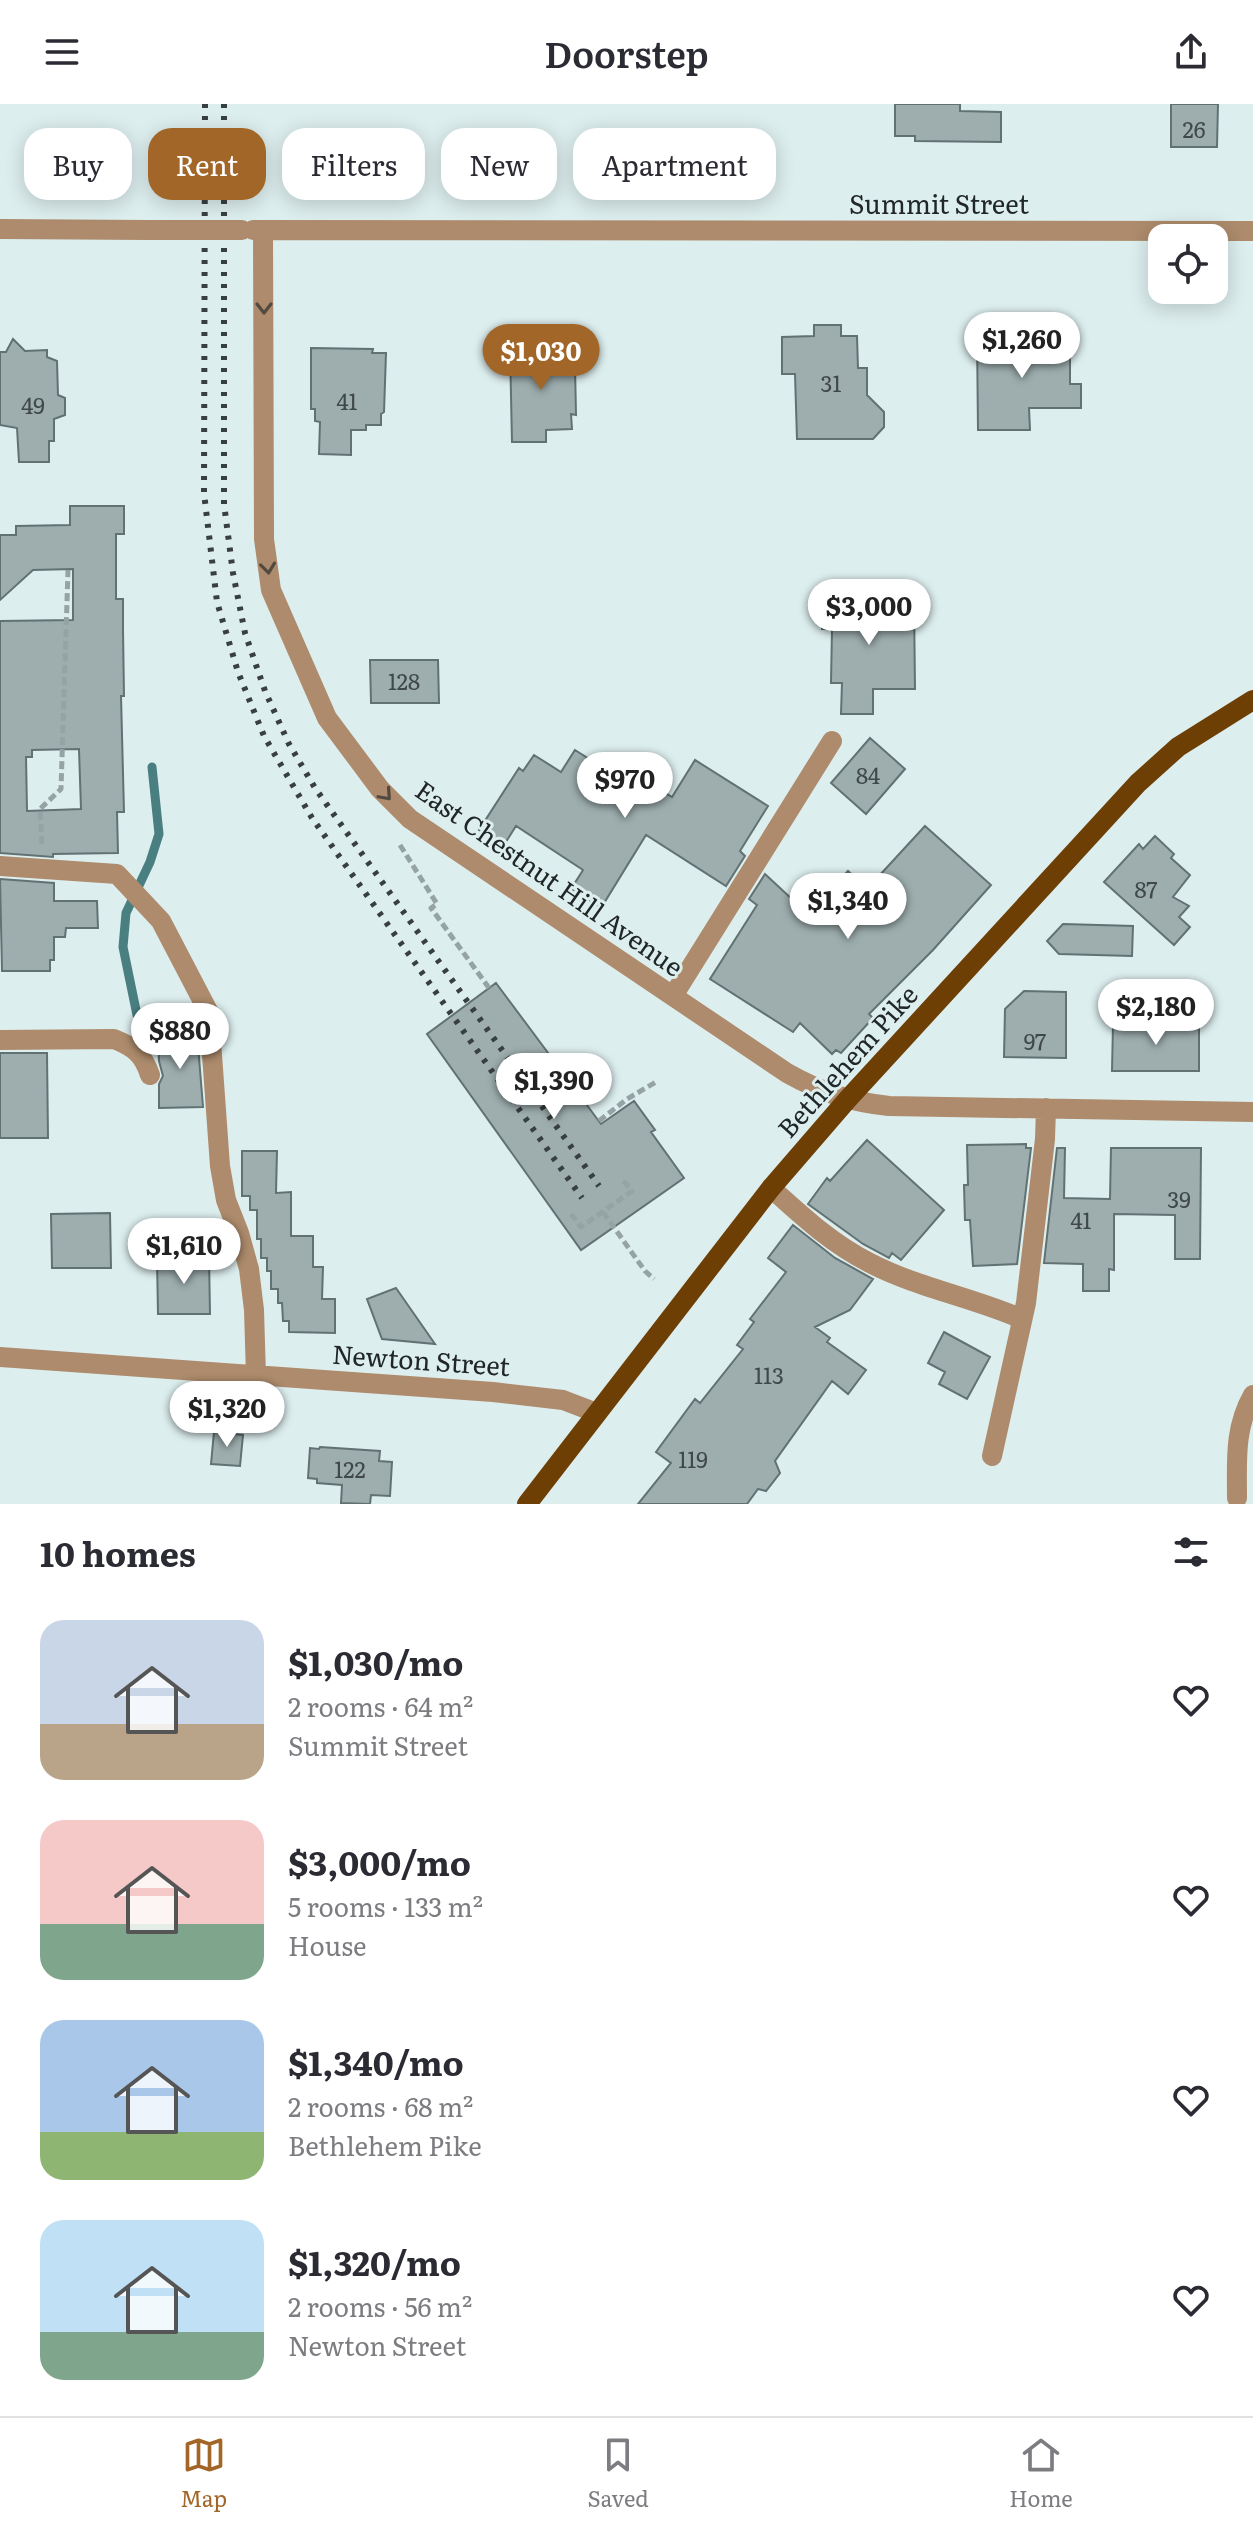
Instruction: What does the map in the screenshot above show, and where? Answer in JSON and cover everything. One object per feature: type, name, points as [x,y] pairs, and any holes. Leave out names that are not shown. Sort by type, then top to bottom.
[{"type":"main road","name":"Bethlehem Pike","points":[[527,1504],[771,1188],[847,1100],[1138,783],[1178,747],[1253,700]]},
{"type":"street","name":"Summit Street","points":[[0,229],[1253,231]]},
{"type":"street","name":"East Chestnut Hill Avenue","points":[[263,230],[264,539],[271,590],[327,718],[380,789],[427,832],[787,1073],[812,1087],[847,1100],[889,1106],[1253,1112]]},
{"type":"street","points":[[673,996],[832,741]]},
{"type":"street","points":[[0,866],[117,874],[161,921],[209,1013],[220,1166],[226,1200],[249,1269],[256,1376]]},
{"type":"street","points":[[0,1040],[114,1039],[132,1046],[144,1057],[150,1075]]},
{"type":"street","points":[[992,1456],[1022,1319],[1045,1139],[1046,1108]]},
{"type":"street","points":[[771,1188],[826,1237],[870,1263],[931,1289],[1022,1319]]},
{"type":"street","name":"Newton Street","points":[[0,1357],[517,1394],[563,1400],[597,1413]]},
{"type":"street","points":[[1237,1498],[1237,1439],[1244,1411],[1253,1395]]},
{"type":"path","points":[[43,869],[40,809],[61,789],[68,570]]},
{"type":"path","points":[[395,838],[437,904],[431,908],[489,988]]},
{"type":"path","points":[[599,1121],[656,1082]]},
{"type":"path","points":[[571,1214],[581,1227],[603,1212],[632,1191],[622,1179]]},
{"type":"path","points":[[603,1212],[654,1279]]},
{"type":"building","points":[[895,104],[960,104],[960,111],[1001,112],[1001,142],[915,141],[915,136],[895,136]]},
{"type":"building","points":[[1171,104],[1218,104],[1217,147],[1171,147]]},
{"type":"building","points":[[814,325],[841,325],[841,336],[857,336],[858,368],[867,368],[867,395],[884,412],[884,427],[873,439],[797,439],[795,374],[782,374],[782,337],[814,336]]},
{"type":"building","points":[[977,336],[1060,339],[1060,348],[1064,348],[1065,355],[1070,355],[1070,384],[1081,384],[1081,408],[1029,408],[1030,430],[978,430]]},
{"type":"building","points":[[13,339],[25,351],[47,350],[47,357],[57,361],[58,395],[65,398],[65,415],[54,419],[54,441],[49,441],[49,462],[19,462],[17,428],[0,425],[0,352],[6,352]]},
{"type":"building","points":[[311,348],[373,349],[372,353],[386,353],[381,425],[366,425],[366,430],[351,430],[351,455],[319,454],[320,422],[315,421],[315,409],[311,409]]},
{"type":"building","points":[[572,348],[576,415],[571,414],[572,429],[546,430],[546,442],[512,442],[510,349]]},
{"type":"building","points":[[70,506],[124,506],[124,534],[116,534],[116,599],[123,599],[124,696],[121,696],[124,812],[117,812],[118,853],[53,854],[53,857],[0,853],[0,621],[73,620],[73,569],[33,570],[0,600],[0,535],[16,535],[16,526],[70,525]],"holes":[[[79,749],[81,809],[27,811],[26,757],[32,757],[32,750]]]},
{"type":"building","points":[[822,594],[872,594],[874,602],[914,602],[915,689],[873,689],[873,714],[841,714],[842,683],[831,683],[832,629],[822,629]]},
{"type":"building","points":[[370,660],[438,660],[439,703],[371,703]]},
{"type":"building","points":[[870,738],[905,769],[866,814],[831,783]]},
{"type":"building","points":[[575,750],[643,793],[650,783],[672,797],[695,760],[768,806],[740,851],[745,856],[726,886],[646,835],[601,908],[571,889],[583,870],[516,826],[504,845],[479,830],[519,768],[523,771],[534,755],[561,772]]},
{"type":"building","points":[[925,826],[991,885],[933,950],[869,1014],[873,1018],[841,1053],[836,1050],[832,1054],[800,1023],[793,1032],[710,979],[757,905],[749,899],[765,874],[808,914],[848,871],[867,889]]},
{"type":"building","points":[[1155,836],[1174,854],[1171,858],[1190,875],[1173,897],[1189,906],[1179,917],[1190,927],[1174,945],[1104,882],[1139,844],[1143,849]]},
{"type":"building","points":[[0,879],[54,883],[54,901],[97,901],[98,928],[66,928],[65,937],[54,937],[54,960],[50,960],[50,971],[2,971]]},
{"type":"building","points":[[1063,924],[1133,926],[1132,956],[1059,954],[1047,941]]},
{"type":"building","points":[[496,983],[601,1124],[634,1101],[655,1130],[651,1132],[684,1178],[581,1250],[427,1034]]},
{"type":"building","points":[[1024,991],[1066,992],[1066,1058],[1004,1057],[1005,1009]]},
{"type":"building","points":[[1149,1021],[1199,1021],[1199,1071],[1112,1071],[1113,1024],[1149,1025]]},
{"type":"building","points":[[158,1033],[197,1033],[203,1107],[159,1108],[159,1084],[163,1076]]},
{"type":"building","points":[[0,1053],[47,1053],[48,1138],[0,1138]]},
{"type":"building","points":[[867,1140],[944,1210],[901,1260],[892,1253],[889,1258],[863,1244],[808,1204],[827,1178],[830,1181]]},
{"type":"building","points":[[1026,1144],[1026,1148],[1031,1148],[1017,1264],[973,1266],[970,1220],[965,1220],[967,1145]]},
{"type":"building","points":[[1057,1148],[1065,1148],[1064,1198],[1110,1199],[1111,1148],[1201,1148],[1200,1259],[1175,1259],[1175,1215],[1114,1214],[1114,1270],[1109,1269],[1109,1291],[1083,1291],[1083,1264],[1044,1263]]},
{"type":"building","points":[[242,1151],[277,1151],[276,1193],[291,1192],[291,1236],[313,1236],[313,1267],[323,1267],[322,1299],[335,1299],[335,1333],[289,1332],[289,1321],[283,1321],[278,1289],[271,1289],[267,1258],[261,1258],[261,1239],[257,1239],[257,1210],[250,1210],[250,1196],[242,1196]]},
{"type":"building","points":[[110,1213],[111,1268],[52,1268],[51,1214]]},
{"type":"building","points":[[793,1225],[835,1258],[873,1279],[850,1310],[815,1327],[830,1338],[827,1342],[866,1370],[848,1394],[832,1381],[775,1461],[780,1473],[766,1491],[758,1489],[747,1504],[638,1504],[671,1463],[656,1452],[695,1399],[700,1403],[743,1349],[737,1345],[754,1322],[750,1319],[786,1272],[768,1258]]},
{"type":"building","points":[[209,1257],[210,1314],[158,1314],[157,1258]]},
{"type":"building","points":[[396,1288],[435,1344],[382,1339],[367,1299]]},
{"type":"building","points":[[944,1332],[990,1357],[967,1399],[939,1384],[945,1372],[928,1363]]},
{"type":"building","points":[[214,1432],[243,1435],[240,1466],[211,1464]]},
{"type":"building","points":[[310,1448],[380,1451],[379,1461],[392,1462],[390,1496],[371,1495],[370,1504],[341,1503],[342,1485],[317,1483],[317,1479],[308,1478]]},
{"type":"waterway","points":[[137,1015],[123,947],[126,913],[150,862],[159,834],[152,767]]},
{"type":"railway","points":[[205,104],[204,493],[217,602],[238,672],[264,736],[312,818],[582,1198]]},
{"type":"railway","points":[[224,104],[224,504],[245,633],[265,691],[289,744],[315,788],[599,1186]]}]
